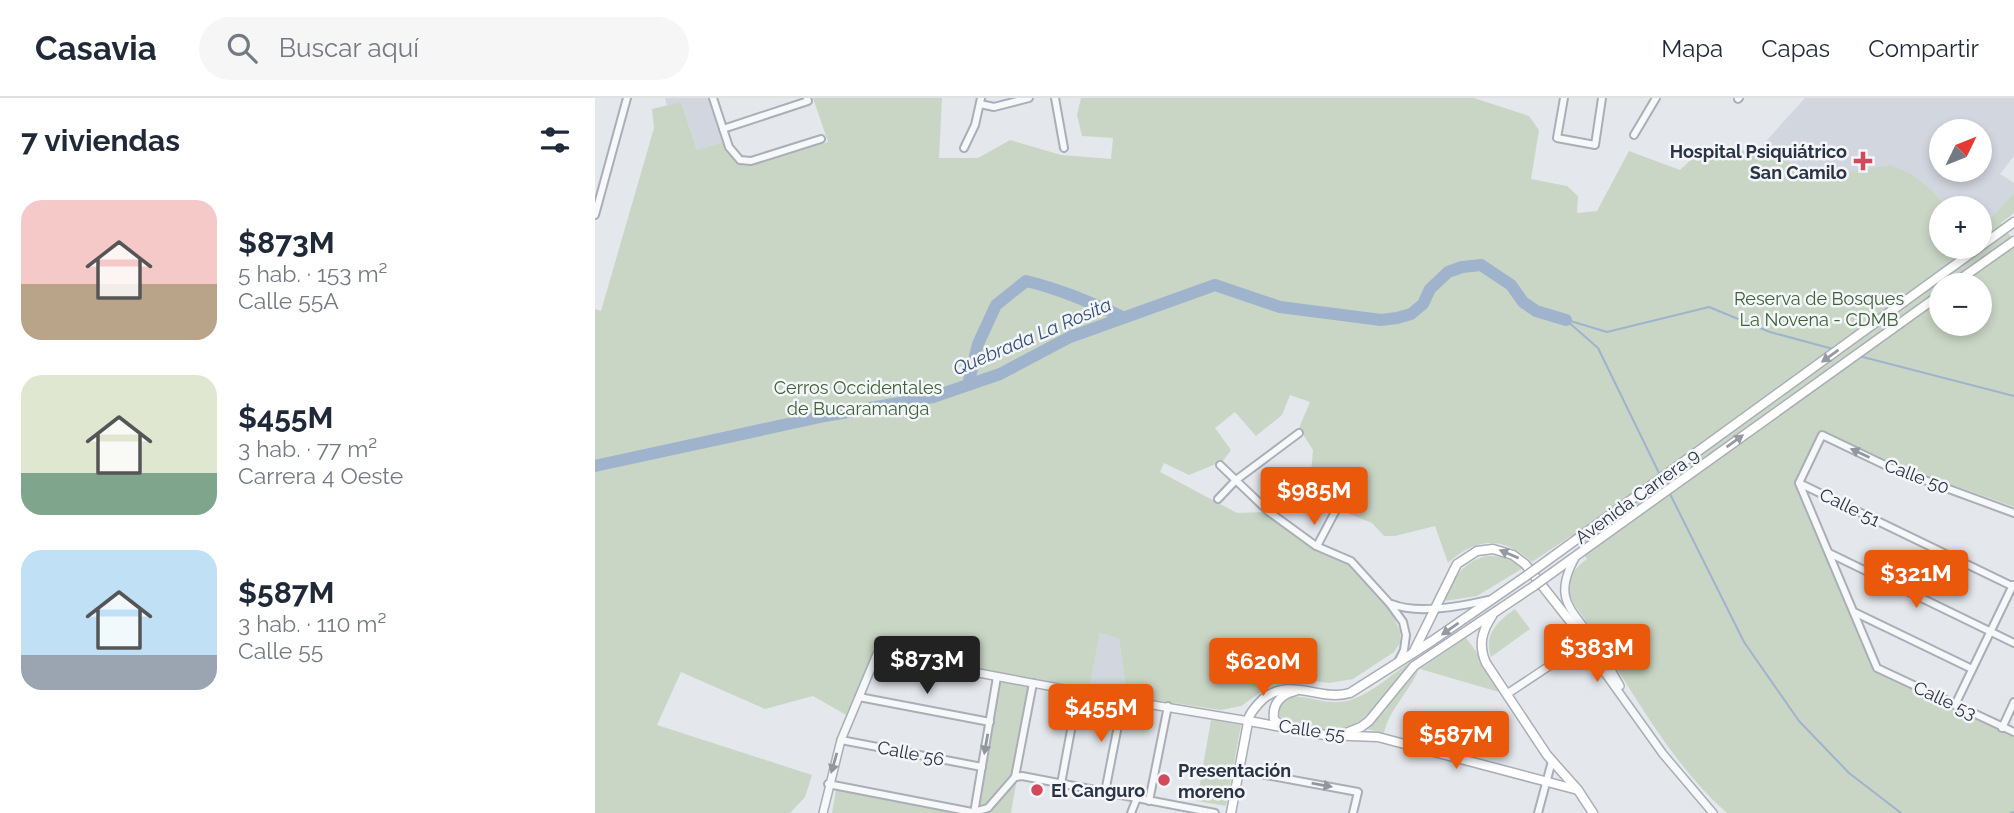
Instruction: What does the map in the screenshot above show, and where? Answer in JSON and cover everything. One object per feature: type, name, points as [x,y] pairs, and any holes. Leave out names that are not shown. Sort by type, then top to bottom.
[{"type":"main road","name":"Avenida Carrera 9","points":[[1249,721],[1253,709],[1271,694],[1286,689],[1344,695],[1411,655],[1526,576],[2014,222]]},
{"type":"main road","points":[[1969,273],[2013,241]]},
{"type":"main road","name":"Avenida Carrera 9","points":[[1337,736],[1365,724],[1409,670],[1534,586],[1929,302]]},
{"type":"main road","points":[[1411,655],[1461,560],[1477,551],[1500,550],[1525,564],[1570,621],[1604,656]]},
{"type":"main road","points":[[1495,612],[1484,630],[1482,650],[1486,663],[1552,761],[1578,790],[1593,813]]},
{"type":"main road","points":[[1282,727],[1274,719],[1276,704],[1284,695],[1304,690]]},
{"type":"main road","points":[[1231,813],[1249,721]]},
{"type":"main road","name":"Calle 55","points":[[1249,721],[1337,736],[1378,737],[1578,790]]},
{"type":"street","points":[[595,215],[627,98]]},
{"type":"street","points":[[713,98],[729,147],[736,158],[751,161],[821,139]]},
{"type":"street","points":[[964,148],[975,125],[980,101],[994,107],[1029,98]]},
{"type":"street","points":[[1055,98],[1064,148]]},
{"type":"street","points":[[1564,98],[1557,138],[1595,145],[1602,98]]},
{"type":"street","points":[[1634,135],[1656,98]]},
{"type":"street","points":[[723,129],[808,99]]},
{"type":"street","points":[[1218,499],[1236,480],[1299,433]]},
{"type":"street","name":"Calle 50","points":[[1799,483],[1822,435],[1889,467],[2014,513]]},
{"type":"street","points":[[1220,465],[1268,510],[1317,546],[1351,561],[1390,604],[1403,622],[1406,635],[1404,650],[1397,664]]},
{"type":"street","points":[[1268,510],[1310,479]]},
{"type":"street","points":[[1799,483],[1854,612],[1972,669]]},
{"type":"street","name":"Calle 51","points":[[1799,483],[2014,585]]},
{"type":"street","points":[[1317,546],[1336,510]]},
{"type":"street","points":[[1829,553],[2014,643]]},
{"type":"street","points":[[1578,554],[1564,582],[1565,597],[1604,656],[1625,698]]},
{"type":"street","points":[[1955,705],[2014,585]]},
{"type":"street","points":[[1390,604],[1408,609],[1461,606],[1493,599]]},
{"type":"street","name":"Calle 53","points":[[1854,612],[1877,668],[2014,732]]},
{"type":"street","points":[[1570,621],[1578,635],[1576,648]]},
{"type":"street","points":[[1507,694],[1576,648],[1584,647],[1625,698],[1663,754],[1713,813]]},
{"type":"street","name":"Calle 55","points":[[859,697],[877,654],[1249,721]]},
{"type":"street","points":[[975,813],[997,677]]},
{"type":"street","points":[[828,784],[975,813],[988,808],[1015,777],[1033,684]]},
{"type":"street","points":[[1061,784],[1078,692]]},
{"type":"street","points":[[823,813],[841,740],[859,697],[990,722]]},
{"type":"street","points":[[1105,792],[1123,700]]},
{"type":"street","points":[[2002,727],[2014,702]]},
{"type":"street","points":[[1149,801],[1168,706]]},
{"type":"street","name":"Calle 56","points":[[841,740],[982,767]]},
{"type":"street","points":[[1538,813],[1552,761]]},
{"type":"street","points":[[1239,770],[1357,792],[1353,813]]},
{"type":"street","points":[[1015,777],[1022,776],[1215,813]]},
{"type":"street","points":[[1132,813],[1137,798]]},
{"type":"shaded area","points":[[665,98],[708,98],[722,142],[697,150],[681,102],[667,107]]},
{"type":"shaded area","name":"Hospital Psiquiátrico San Camilo","points":[[1805,98],[2014,98],[2014,156],[2000,174],[2014,183],[2014,193],[1992,218],[1992,196],[1937,196],[1911,174],[1832,183],[1811,179],[1796,170],[1797,165],[1758,150]]},
{"type":"shaded area","points":[[1100,633],[1119,639],[1127,696],[1089,690]]},
{"type":"green space","name":"Cerros Occidentales de Bucaramanga","points":[[813,98],[942,98],[939,158],[978,158],[1010,140],[1061,155],[1111,159],[1113,138],[1082,136],[1077,115],[1081,98],[1474,98],[1529,116],[1539,130],[1531,179],[1567,186],[1578,196],[1577,213],[1597,211],[1629,151],[1680,170],[1698,153],[1736,146],[1752,156],[1758,150],[1797,165],[1796,170],[1811,179],[1831,182],[1833,175],[1890,165],[1911,174],[1937,196],[1929,196],[1929,259],[1992,259],[1992,217],[2014,193],[2014,213],[2001,223],[2014,241],[2014,507],[1889,462],[1820,430],[1794,483],[1873,671],[2014,736],[2014,813],[1727,813],[1704,790],[1663,740],[1574,604],[1569,591],[1570,579],[1576,568],[1587,559],[1571,536],[1532,562],[1511,548],[1490,543],[1469,548],[1448,563],[1435,526],[1395,536],[1384,536],[1372,523],[1345,512],[1317,492],[1311,474],[1313,450],[1299,428],[1310,402],[1290,395],[1282,415],[1256,436],[1235,412],[1215,428],[1231,450],[1223,461],[1189,475],[1164,463],[1160,472],[1237,513],[1264,512],[1318,552],[1348,563],[1390,610],[1400,631],[1400,643],[1394,652],[1353,679],[1329,683],[1292,678],[1277,681],[1241,706],[1221,710],[1127,696],[1119,639],[1100,633],[1089,690],[875,650],[846,715],[813,696],[765,709],[681,672],[657,725],[812,775],[805,797],[790,813],[595,813],[595,309],[601,311],[654,128],[652,109],[681,102],[697,150],[722,142],[736,160],[750,165],[828,142]]},
{"type":"green space","points":[[1486,556],[1506,558],[1523,568],[1477,596],[1445,601],[1459,572],[1470,563]]},
{"type":"green space","points":[[1515,609],[1530,629],[1491,657],[1489,641],[1494,629]]},
{"type":"green space","points":[[1466,638],[1475,651],[1499,692],[1420,669]]},
{"type":"green space","points":[[1417,658],[1368,713],[1346,729],[1321,730],[1285,723],[1279,715],[1280,705],[1288,697],[1331,702],[1355,698],[1376,687]]},
{"type":"green space","points":[[1419,669],[1390,717],[1384,733],[1367,729]]},
{"type":"green space","points":[[1000,680],[1030,686],[1015,770],[1016,784],[1011,813],[990,813],[976,809]]},
{"type":"green space","points":[[1211,720],[1241,725],[1226,806],[1197,801]]},
{"type":"green space","points":[[836,790],[958,813],[832,813]]},
{"type":"waterway","name":"Quebrada La Rosita","points":[[595,466],[825,416],[933,397],[1000,374],[1070,337],[1215,285],[1280,307],[1381,320],[1411,314],[1423,304],[1430,289],[1448,272],[1481,265],[1511,285],[1523,302],[1536,311],[1566,320]]},
{"type":"waterway","points":[[968,385],[978,344],[996,305],[1026,281],[1063,292],[1123,317]]},
{"type":"waterway","name":"Quebrada La Rosita","points":[[1567,320],[1607,332],[1709,307],[1770,332],[1833,349]]},
{"type":"waterway","points":[[1566,320],[1598,348],[1660,475]]},
{"type":"waterway","name":"Quebrada La Rosita","points":[[1859,356],[2014,396]]},
{"type":"waterway","points":[[1669,492],[1744,642],[1799,721],[1849,773],[1901,813]]},
{"type":"place","name":"Hospital Psiquiátrico San Camilo","points":[[1863,161]]},
{"type":"place","name":"Presentación moreno","points":[[1164,780]]},
{"type":"place","name":"El Canguro","points":[[1037,790]]},
{"type":"park label","name":"Reserva de Bosques La Novena - CDMB","points":[[1819,308]]}]
